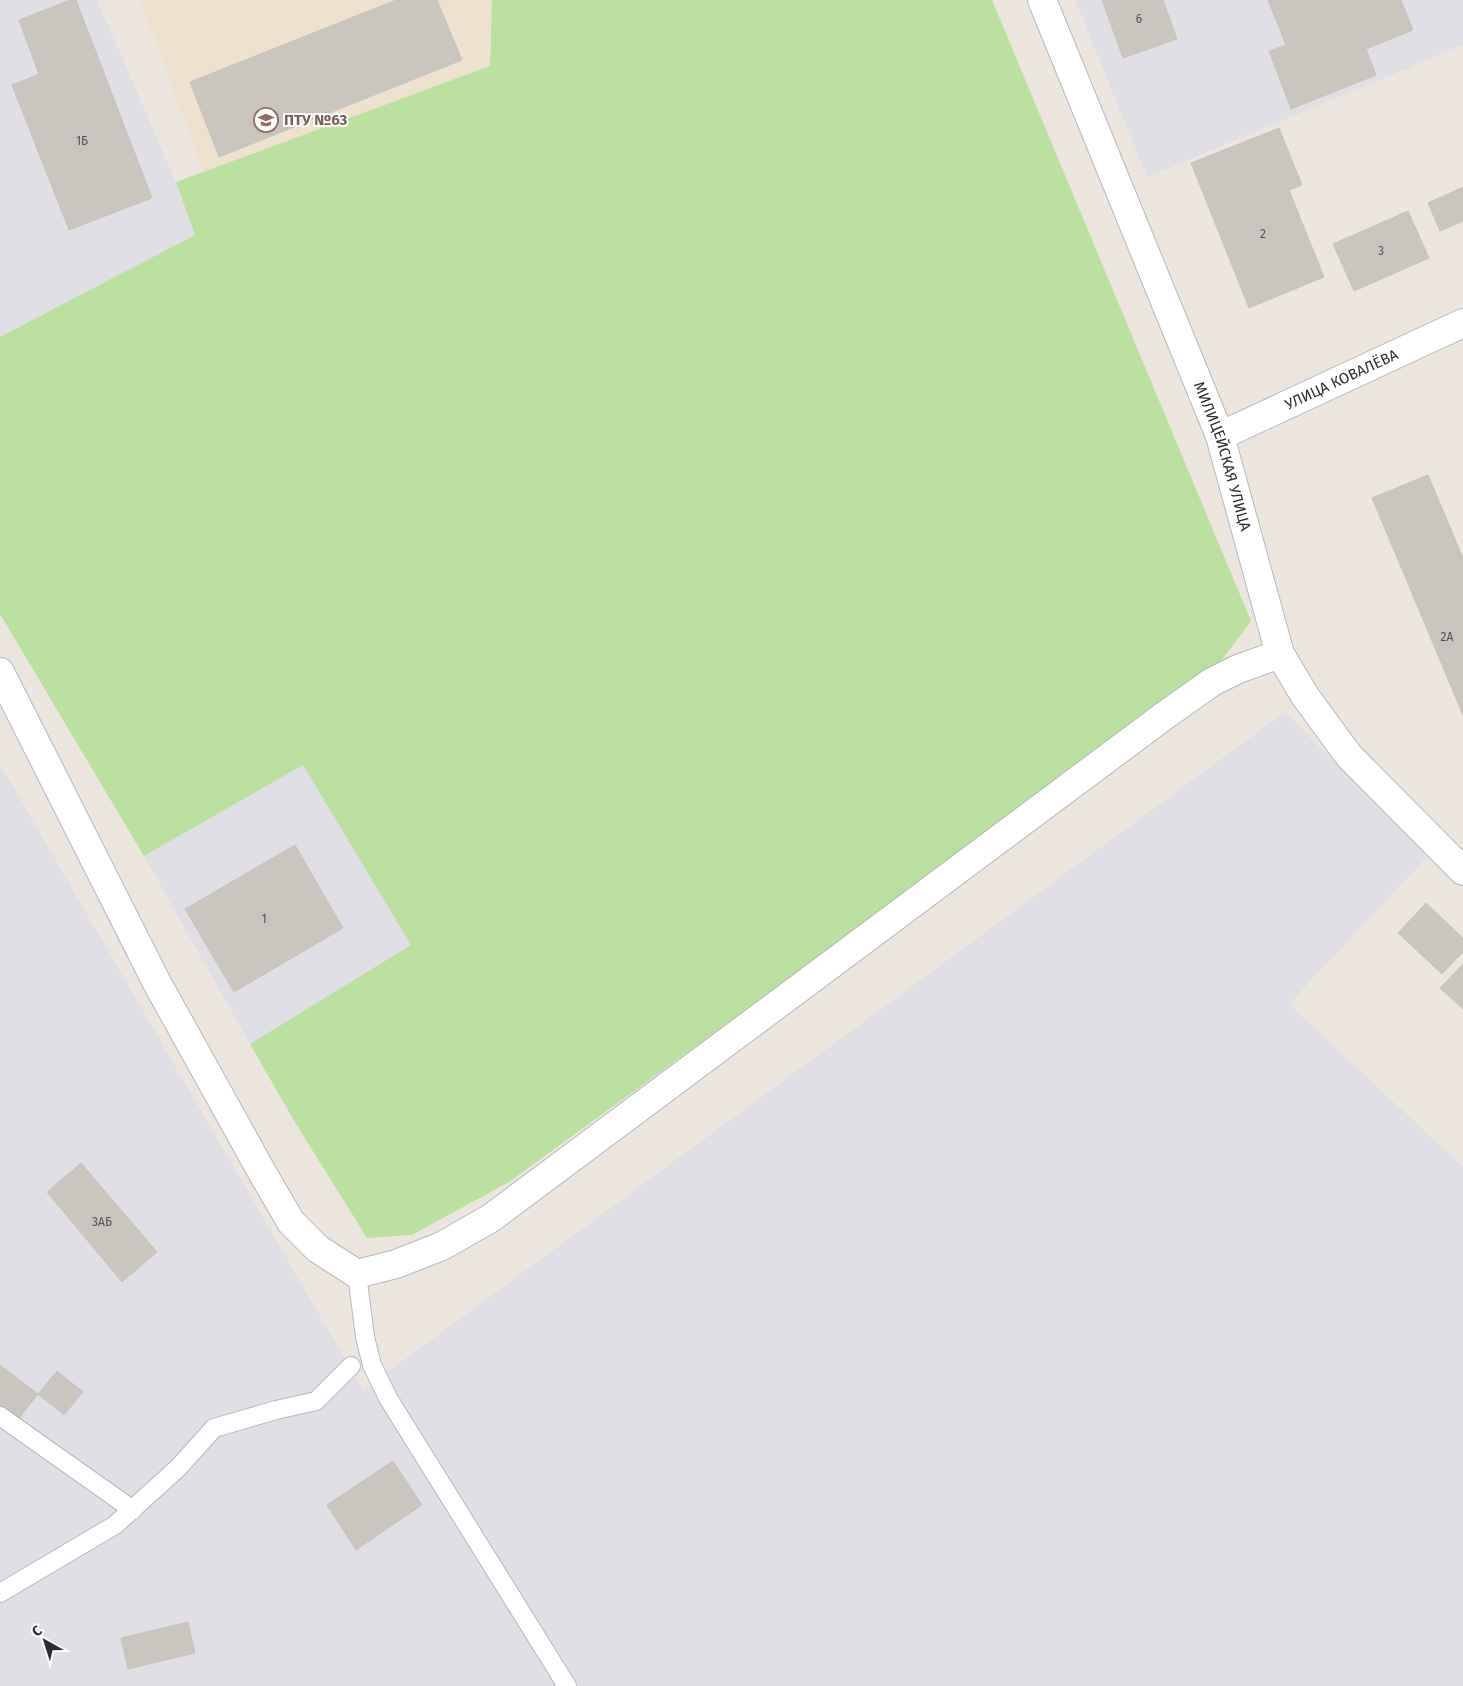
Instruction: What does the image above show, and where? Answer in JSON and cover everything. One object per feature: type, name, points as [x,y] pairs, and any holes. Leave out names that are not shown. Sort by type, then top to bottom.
[{"type":"street","name":"МИЛИЦЕЙСКАЯ УЛИЦА","points":[[1042,0],[1220,436],[1280,654],[1305,696],[1349,756],[1463,871]]},
{"type":"street","name":"УЛИЦА КОВАЛЁВА","points":[[1220,436],[1463,323]]},
{"type":"street","points":[[0,672],[157,983],[263,1174],[292,1222],[318,1249],[357,1274],[396,1264],[442,1246],[491,1218],[1172,710],[1212,682],[1238,669],[1280,654]]},
{"type":"lane","points":[[357,1274],[365,1337],[372,1365],[388,1398],[567,1686]]},
{"type":"lane","points":[[0,1593],[115,1525],[178,1468],[214,1428],[276,1410],[316,1401],[351,1366]]},
{"type":"lane","points":[[0,1416],[133,1510]]},
{"type":"shaded area","points":[[0,0],[97,0],[176,182],[196,235],[0,337]]},
{"type":"shaded area","name":"ПТУ №63","points":[[140,0],[492,0],[490,66],[204,173]]},
{"type":"shaded area","points":[[1075,0],[1463,0],[1463,45],[1147,177]]},
{"type":"shaded area","points":[[1285,712],[1427,857],[1289,1004],[1463,1167],[1463,1686],[0,1686],[0,764],[363,1390]]},
{"type":"shaded area","points":[[303,765],[412,946],[250,1044],[144,856]]},
{"type":"green space","points":[[492,0],[992,0],[1251,621],[1216,668],[509,1182],[412,1235],[367,1238],[296,1124],[250,1044],[411,945],[303,765],[144,856],[0,614],[0,337],[195,235],[176,182],[490,66]]},
{"type":"building","points":[[70,0],[76,0],[152,198],[69,230],[12,85],[39,74],[19,20]]},
{"type":"building","points":[[396,0],[437,0],[462,60],[219,157],[190,82]]},
{"type":"building","points":[[1102,0],[1163,0],[1177,39],[1123,58]]},
{"type":"building","points":[[1268,0],[1401,0],[1413,30],[1366,49],[1376,75],[1291,109],[1269,51],[1286,45]]},
{"type":"building","points":[[1279,128],[1302,185],[1289,190],[1324,277],[1249,308],[1191,163]]},
{"type":"building","points":[[1463,187],[1463,221],[1440,231],[1428,203]]},
{"type":"building","points":[[1408,211],[1429,258],[1354,291],[1333,244]]},
{"type":"building","points":[[1428,475],[1463,558],[1463,715],[1372,498]]},
{"type":"building","points":[[295,845],[343,928],[234,992],[185,909]]},
{"type":"building","points":[[1426,903],[1463,938],[1463,952],[1442,974],[1398,933]]},
{"type":"building","points":[[1463,964],[1463,1009],[1440,988]]},
{"type":"building","points":[[81,1163],[157,1252],[122,1282],[47,1192]]},
{"type":"building","points":[[0,1365],[38,1394],[17,1421],[0,1408]]},
{"type":"building","points":[[57,1371],[83,1392],[64,1415],[38,1394]]},
{"type":"building","points":[[393,1461],[422,1505],[356,1550],[327,1505]]},
{"type":"building","points":[[188,1622],[195,1653],[128,1669],[121,1638]]},
{"type":"place","name":"ПТУ №63","points":[[266,120]]}]
